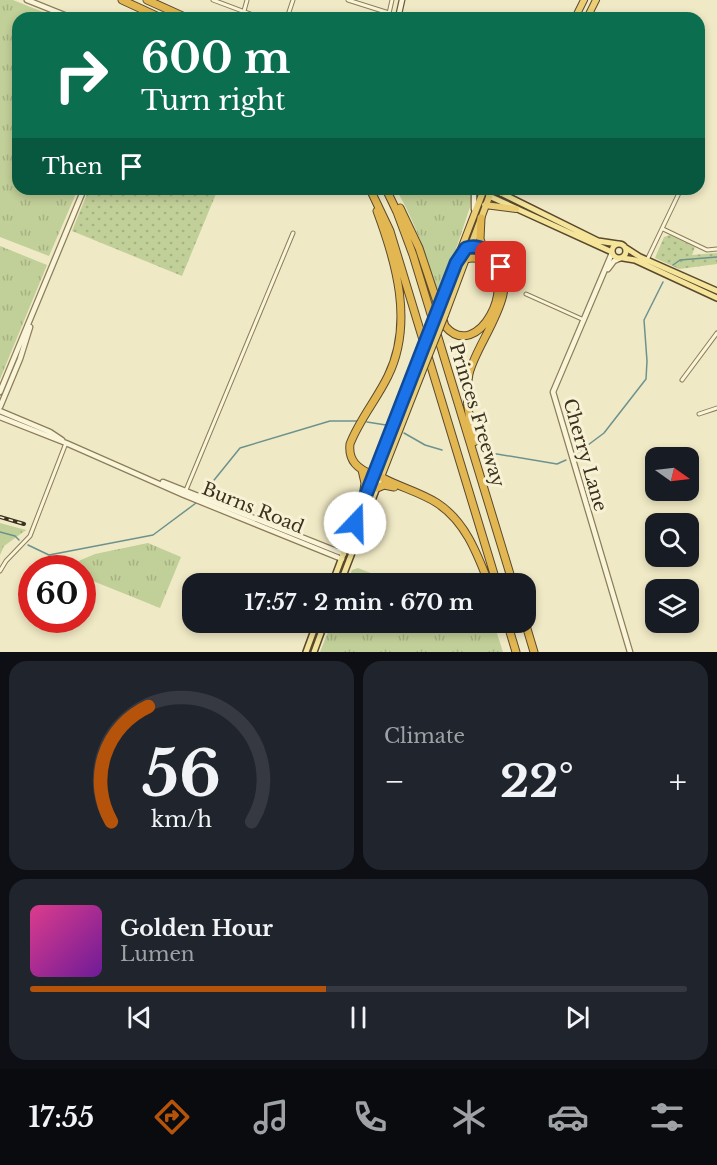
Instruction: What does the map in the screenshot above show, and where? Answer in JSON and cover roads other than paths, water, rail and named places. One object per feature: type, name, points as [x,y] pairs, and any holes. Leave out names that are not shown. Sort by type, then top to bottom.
[{"type":"highway","points":[[122,0],[148,12]]},
{"type":"highway","points":[[147,0],[173,12]]},
{"type":"highway","points":[[371,195],[393,265],[400,296],[402,320],[398,351],[390,372],[350,444],[351,457],[355,465],[362,470],[437,503],[462,527],[474,547],[485,573]]},
{"type":"highway","name":"Princes Freeway","points":[[372,195],[390,231],[494,573]]},
{"type":"highway","points":[[390,195],[419,248],[445,326],[450,332],[463,336],[474,334],[483,327],[499,288],[496,274],[490,265],[477,258],[466,259]]},
{"type":"highway","name":"Princes Freeway","points":[[390,195],[413,255],[509,573]]},
{"type":"highway","points":[[381,477],[471,247],[484,195]]},
{"type":"highway","points":[[374,475],[456,263],[485,205],[485,195]]},
{"type":"highway","points":[[485,205],[516,209]]},
{"type":"highway","points":[[477,218],[484,250]]},
{"type":"highway","points":[[456,263],[466,248],[484,250],[494,257],[501,267],[504,278],[505,289],[501,303],[472,364],[467,385],[467,405],[474,445],[509,573]]},
{"type":"highway","points":[[362,470],[365,483],[362,504]]},
{"type":"highway","points":[[377,488],[384,485],[408,489]]},
{"type":"highway","points":[[510,633],[516,652]]},
{"type":"highway","points":[[528,633],[534,652]]},
{"type":"main road","points":[[493,195],[516,209],[612,253],[615,257],[635,260],[717,298]]},
{"type":"main road","points":[[509,195],[598,241],[618,244],[647,260],[717,291]]},
{"type":"main road","points":[[612,253],[613,248],[618,244]]},
{"type":"main road","points":[[622,258],[626,248]]},
{"type":"main road","points":[[336,573],[374,475]]},
{"type":"main road","points":[[344,573],[381,477]]},
{"type":"main road","points":[[343,556],[350,559]]},
{"type":"main road","points":[[306,652],[313,633]]},
{"type":"main road","points":[[314,652],[321,633]]},
{"type":"street","points":[[27,0],[57,12]]},
{"type":"street","points":[[213,0],[244,11],[247,0]]},
{"type":"street","points":[[348,0],[378,12]]},
{"type":"street","points":[[0,392],[82,195]]},
{"type":"street","points":[[647,260],[678,195]]},
{"type":"street","points":[[663,229],[707,250],[717,249]]},
{"type":"street","points":[[185,493],[293,233]]},
{"type":"street","name":"Cherry Lane","points":[[612,253],[553,392],[630,652]]},
{"type":"street","name":"Cherry Lane","points":[[606,271],[614,261],[622,258]]},
{"type":"street","points":[[526,294],[584,320]]},
{"type":"street","points":[[0,409],[20,359],[36,307]]},
{"type":"street","points":[[682,380],[717,333]]},
{"type":"street","points":[[699,414],[717,408]]},
{"type":"street","name":"Burns Road","points":[[0,409],[50,432],[66,443]]},
{"type":"street","name":"Burns Road","points":[[0,417],[343,556]]},
{"type":"street","points":[[0,571],[6,561],[32,533],[66,443]]},
{"type":"waterway","points":[[673,265],[680,260],[717,257]]},
{"type":"waterway","points":[[576,454],[604,433],[646,379],[644,320],[663,282]]},
{"type":"waterway","points":[[202,495],[240,448],[330,421],[357,421]]},
{"type":"waterway","points":[[367,422],[386,425]]},
{"type":"waterway","points":[[404,433],[425,445],[442,450]]},
{"type":"waterway","points":[[491,453],[557,464],[566,460]]},
{"type":"waterway","points":[[28,545],[49,555],[153,535],[196,503]]},
{"type":"waterway","points":[[0,532],[15,536],[19,540]]},
{"type":"railway","points":[[0,517],[24,524]]}]
